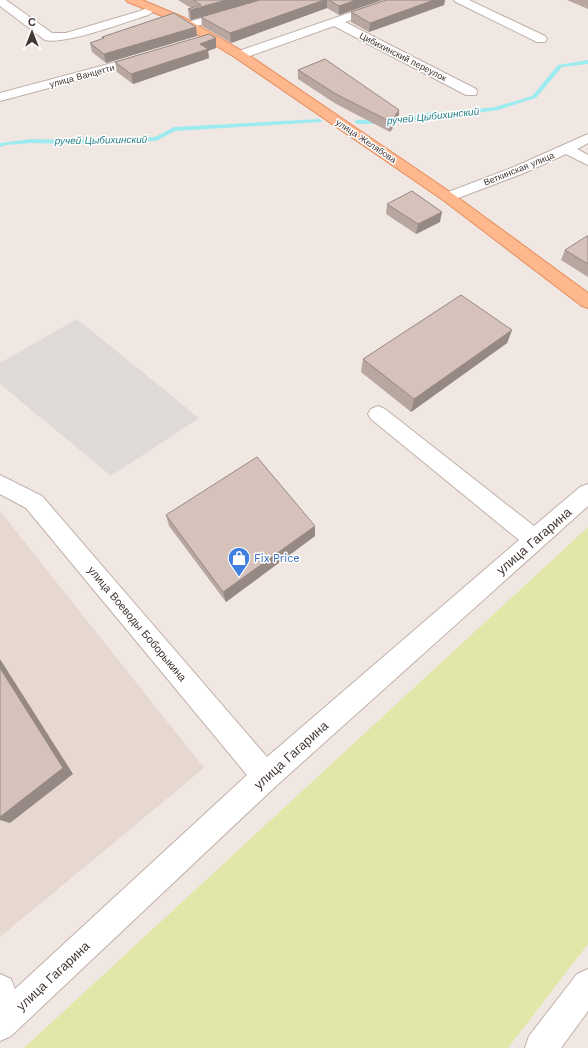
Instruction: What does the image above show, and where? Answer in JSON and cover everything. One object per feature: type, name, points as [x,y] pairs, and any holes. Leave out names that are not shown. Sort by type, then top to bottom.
[{"type":"main road","name":"улица Желябова","points":[[132,0],[190,25],[240,55],[448,197],[588,302]]},
{"type":"street","points":[[190,25],[277,0]]},
{"type":"street","points":[[240,55],[398,0]]},
{"type":"street","points":[[460,0],[541,39]]},
{"type":"street","points":[[0,1],[49,37],[67,36],[144,13],[153,8]]},
{"type":"street","name":"Цибихинский переулок","points":[[335,22],[471,92]]},
{"type":"street","points":[[196,42],[210,38]]},
{"type":"street","name":"улица Ванцетти","points":[[0,97],[160,54]]},
{"type":"street","name":"Веткинская улица","points":[[448,197],[516,172],[588,138]]},
{"type":"street","points":[[567,149],[588,161]]},
{"type":"street","points":[[378,414],[535,540]]},
{"type":"street","name":"улица Воеводы Боборыкина","points":[[0,484],[34,502],[266,776]]},
{"type":"street","name":"улица Гагарина","points":[[3,1010],[588,493]]},
{"type":"street","points":[[541,1048],[588,985]]},
{"type":"shaded area","points":[[77,319],[199,418],[111,476],[0,384],[0,363]]},
{"type":"shaded area","points":[[0,511],[204,768],[0,937]]},
{"type":"green space","points":[[588,527],[588,944],[508,1048],[24,1048]]},
{"type":"building","points":[[193,0],[226,0],[190,10],[188,9],[201,5]]},
{"type":"building","points":[[260,0],[324,0],[230,33],[201,17]]},
{"type":"building","points":[[329,0],[356,0],[339,6]]},
{"type":"building","points":[[386,0],[434,0],[370,23],[351,12]]},
{"type":"building","points":[[174,13],[196,27],[104,54],[90,43],[104,38],[102,37]]},
{"type":"building","points":[[209,34],[216,38],[200,44],[208,49],[131,74],[115,62]]},
{"type":"building","points":[[325,59],[399,110],[391,122],[336,94],[298,70]]},
{"type":"building","points":[[412,191],[442,212],[418,224],[387,204]]},
{"type":"building","points":[[588,236],[588,264],[565,250]]},
{"type":"building","points":[[461,295],[512,330],[414,399],[363,359]]},
{"type":"building","points":[[257,457],[315,526],[223,592],[166,515]]},
{"type":"building","points":[[0,668],[63,768],[0,817]]},
{"type":"waterway","name":"ручей Цыбихинский","points":[[357,122],[404,121],[432,114],[461,113],[496,109],[534,97],[560,66],[588,62]]},
{"type":"waterway","name":"ручей Цыбихинский","points":[[0,145],[5,143],[31,141],[69,142],[156,139],[174,129],[319,121]]},
{"type":"place","name":"Fix Price","points":[[239,578]]}]
